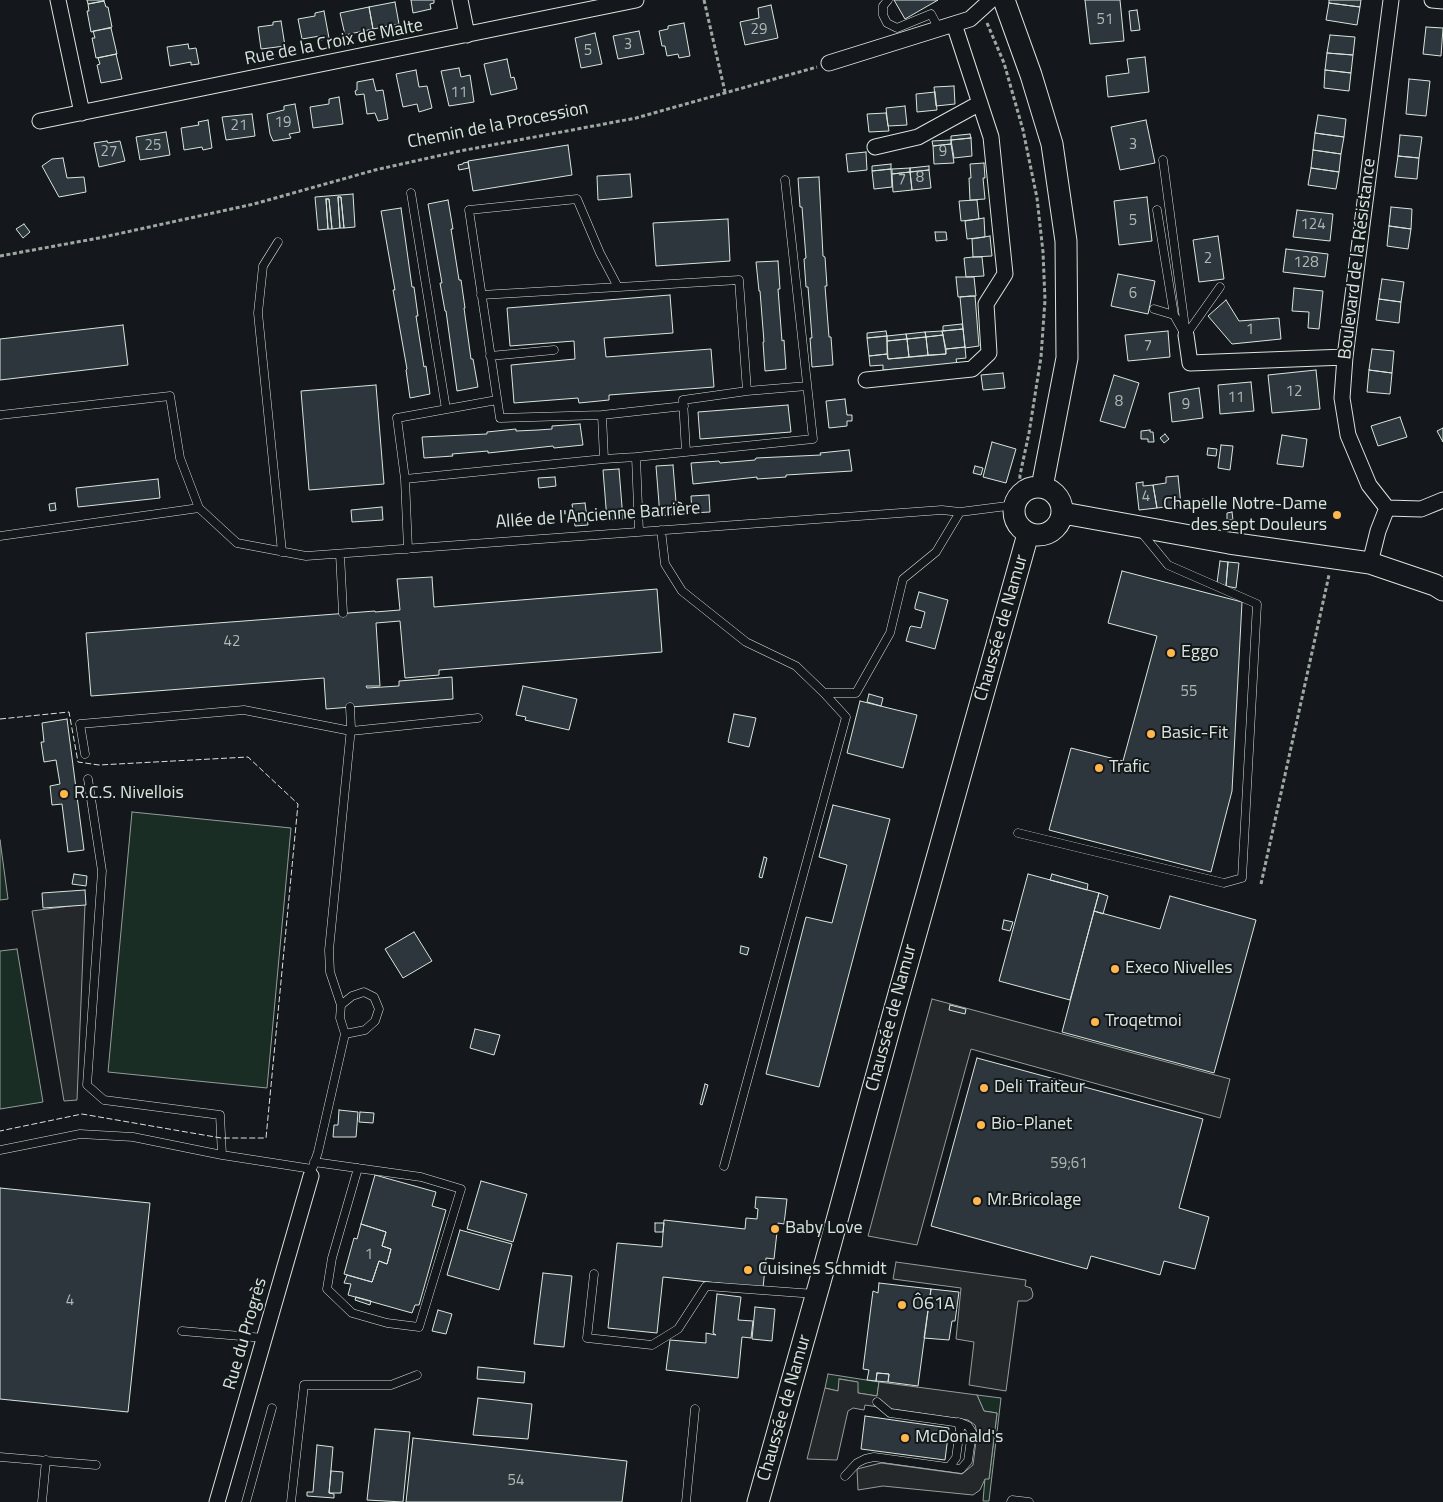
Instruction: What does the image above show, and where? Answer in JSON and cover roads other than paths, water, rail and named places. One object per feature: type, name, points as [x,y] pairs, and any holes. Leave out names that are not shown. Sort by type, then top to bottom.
[{"type":"main road","points":[[998,3],[1031,75],[1052,144],[1066,241],[1067,358],[1042,487]]},
{"type":"main road","points":[[1042,487],[1053,492],[1060,501],[1063,513],[1059,524],[1051,532],[1040,536],[1028,534],[1020,527],[1015,518],[1017,501],[1029,489],[1042,487]]},
{"type":"main road","points":[[1063,513],[1230,543],[1370,563],[1435,585],[1443,590]]},
{"type":"main road","name":"Chaussée de Namur","points":[[758,1502],[817,1294],[894,1008],[1028,534]]},
{"type":"street","points":[[58,0],[82,113]]},
{"type":"street","points":[[460,0],[466,35]]},
{"type":"street","name":"Rue de la Croix de Malte","points":[[40,121],[636,0]]},
{"type":"street","name":"Boulevard de la Résistance","points":[[1387,508],[1369,485],[1348,434],[1342,398],[1345,356],[1391,0]]},
{"type":"street","points":[[1432,0],[1443,1]]},
{"type":"street","points":[[830,63],[970,19],[998,3]]},
{"type":"street","points":[[866,380],[972,369],[989,353],[986,304],[1005,274],[991,137],[954,24]]},
{"type":"street","points":[[875,147],[918,137],[980,103]]},
{"type":"street","points":[[1186,335],[1190,363],[1345,356]]},
{"type":"street","points":[[1370,563],[1378,531],[1387,508],[1420,509],[1443,500]]},
{"type":"street","name":"Rue du Progrès","points":[[217,1502],[312,1169]]},
{"type":"lane","points":[[888,0],[883,6],[883,15],[887,23],[898,28],[932,14],[939,29]]},
{"type":"lane","points":[[1162,160],[1186,335]]},
{"type":"lane","points":[[405,479],[813,439],[785,180]]},
{"type":"lane","points":[[411,193],[446,409]]},
{"type":"lane","points":[[618,287],[600,253],[577,198],[469,210],[500,418],[602,415],[684,406]]},
{"type":"lane","points":[[1157,210],[1174,315],[1186,335]]},
{"type":"lane","points":[[278,242],[263,266],[258,313],[282,552]]},
{"type":"lane","points":[[481,295],[739,280],[747,391]]},
{"type":"lane","points":[[1186,335],[1220,287]]},
{"type":"lane","points":[[1154,309],[1174,315]]},
{"type":"lane","points":[[490,356],[554,350]]},
{"type":"lane","points":[[686,452],[684,400],[747,391],[807,386]]},
{"type":"lane","name":"Allée de l'Ancienne Barrière","points":[[0,415],[170,396],[180,458],[199,508],[237,544],[306,556],[942,510],[960,512],[1008,506],[1017,501]]},
{"type":"lane","points":[[408,549],[405,479],[397,418],[497,400]]},
{"type":"lane","points":[[602,415],[604,458]]},
{"type":"lane","points":[[636,457],[639,532]]},
{"type":"lane","points":[[0,536],[199,508]]},
{"type":"lane","points":[[824,693],[856,693],[890,632],[902,579],[936,552],[960,512]]},
{"type":"lane","points":[[1018,833],[1224,883],[1242,878],[1257,604],[1168,565],[1136,526]]},
{"type":"lane","points":[[661,530],[665,564],[682,591],[746,642],[796,666],[846,717],[724,1166]]},
{"type":"lane","points":[[340,554],[344,613]]},
{"type":"lane","points":[[312,1169],[318,1152],[345,1034],[340,1018],[341,1004],[330,972],[329,950],[351,731],[350,707]]},
{"type":"lane","points":[[85,754],[80,724],[244,710],[351,731],[478,718]]},
{"type":"lane","points":[[88,779],[102,871],[87,1085],[104,1100],[220,1115],[222,1155]]},
{"type":"lane","points":[[341,1004],[352,996],[364,992],[374,997],[379,1010],[374,1022],[365,1030],[345,1034]]},
{"type":"lane","points":[[0,1150],[80,1134],[133,1137],[222,1155],[312,1169],[358,1168],[421,1177],[461,1189],[419,1327],[387,1323],[352,1312],[327,1289],[332,1258],[358,1168]]},
{"type":"lane","points":[[594,1274],[587,1338],[652,1345],[678,1329],[706,1286],[817,1294]]},
{"type":"lane","points":[[182,1331],[264,1338]]},
{"type":"lane","points":[[291,1502],[304,1385],[391,1385],[417,1375]]},
{"type":"lane","points":[[844,1476],[857,1463],[874,1457],[961,1469],[968,1461],[972,1432],[968,1426],[958,1422],[890,1414],[877,1402]]},
{"type":"lane","points":[[246,1502],[272,1408]]},
{"type":"lane","points":[[686,1502],[695,1409]]},
{"type":"lane","points":[[949,1467],[956,1458],[960,1428],[958,1422]]},
{"type":"lane","points":[[0,1456],[96,1465]]},
{"type":"lane","points":[[42,1502],[46,1460]]},
{"type":"lane","points":[[1011,1502],[1012,1500],[1029,1502]]},
{"type":"place","name":"Chapelle Notre-Dame des sept Douleurs","points":[[1337,515]]},
{"type":"place","name":"Eggo","points":[[1171,653]]},
{"type":"place","name":"Basic-Fit","points":[[1151,734]]},
{"type":"place","name":"Trafic","points":[[1099,768]]},
{"type":"place","name":"R.C.S. Nivellois","points":[[64,794]]},
{"type":"place","name":"Execo Nivelles","points":[[1115,969]]},
{"type":"place","name":"Troqetmoi","points":[[1095,1022]]},
{"type":"place","name":"Deli Traiteur","points":[[984,1088]]},
{"type":"place","name":"Bio-Planet","points":[[981,1125]]},
{"type":"place","name":"Mr.Bricolage","points":[[977,1201]]},
{"type":"place","name":"Baby Love","points":[[775,1229]]},
{"type":"place","name":"Cuisines Schmidt","points":[[748,1270]]},
{"type":"place","name":"Ô61A","points":[[902,1305]]},
{"type":"place","name":"McDonald's","points":[[905,1438]]}]
